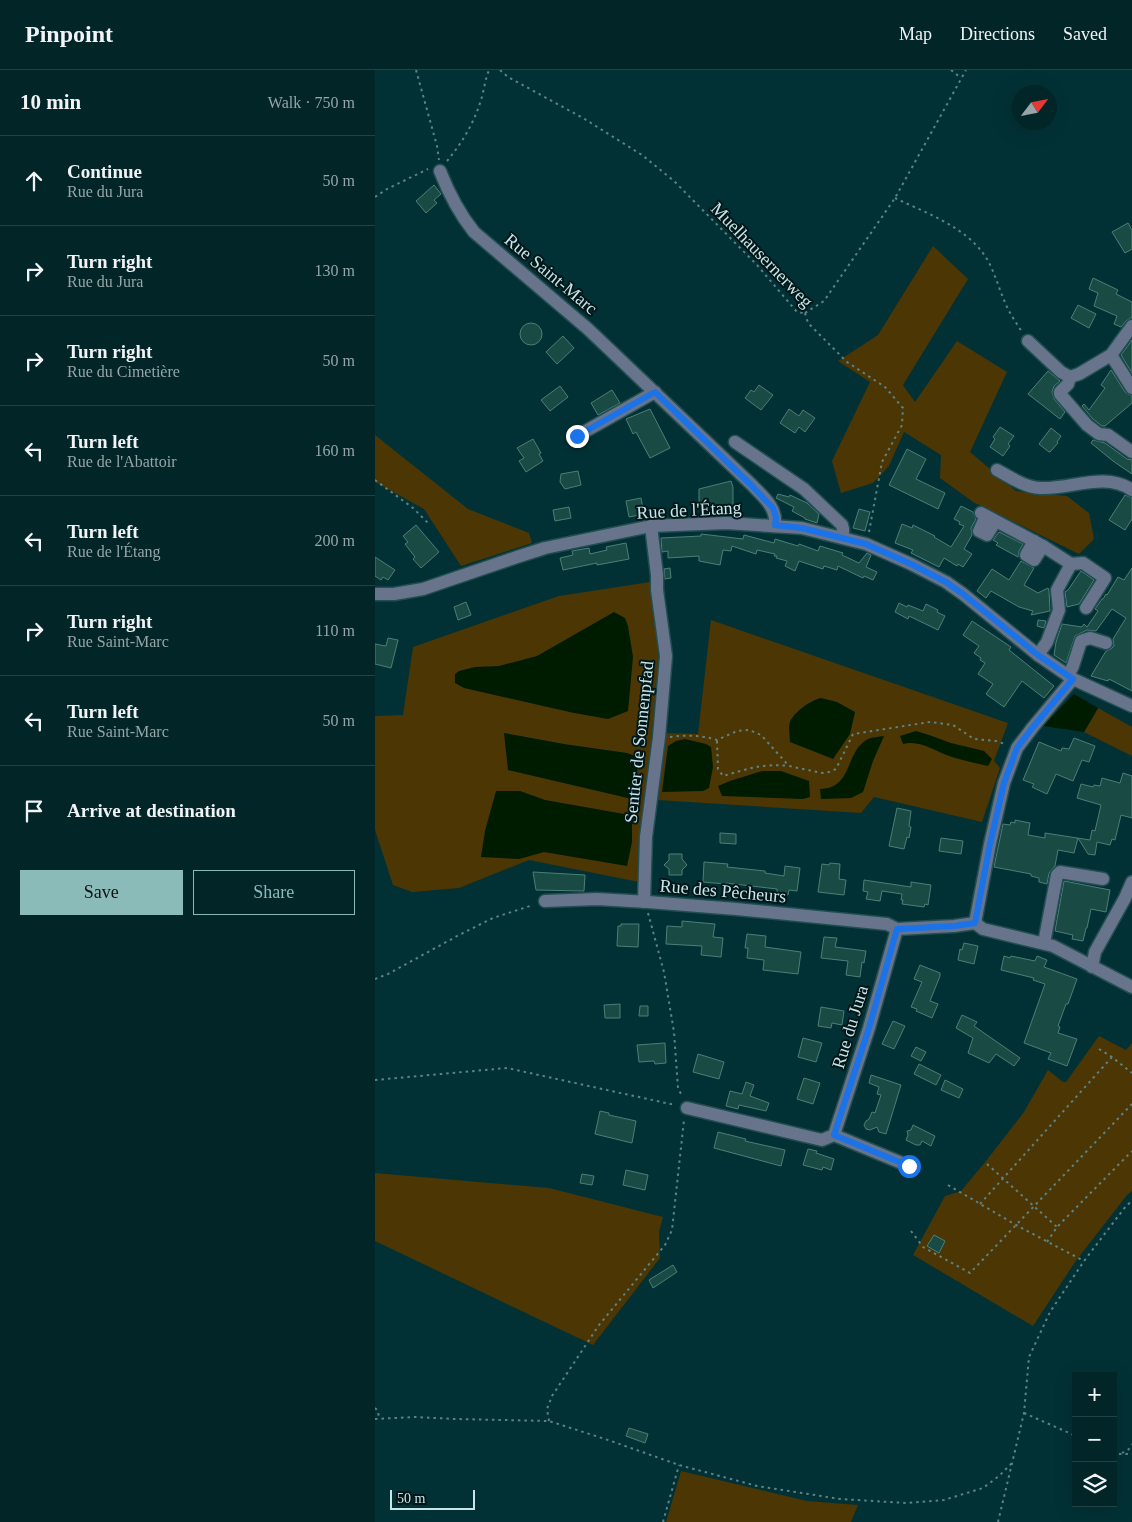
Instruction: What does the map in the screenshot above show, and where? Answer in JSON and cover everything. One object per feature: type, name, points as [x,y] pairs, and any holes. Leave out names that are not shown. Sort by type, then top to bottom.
[{"type":"street","name":"Rue Saint-Marc","points":[[440,171],[451,198],[474,232],[588,329],[751,485],[773,508],[776,517],[775,525]]},
{"type":"street","points":[[1028,341],[1061,372],[1070,376],[1079,374],[1111,355],[1130,334]]},
{"type":"street","points":[[1111,355],[1132,388]]},
{"type":"street","points":[[1070,376],[1068,384],[1060,394],[1087,425],[1099,434],[1108,435],[1132,452]]},
{"type":"street","points":[[577,436],[655,392]]},
{"type":"street","points":[[735,442],[804,489],[842,525],[843,538]]},
{"type":"street","points":[[997,470],[1021,483],[1033,487],[1058,487],[1094,482],[1111,483],[1132,490]]},
{"type":"street","points":[[987,517],[1038,543],[1071,564],[1083,563],[1105,578],[1086,608]]},
{"type":"street","name":"Rue de l'Étang","points":[[375,594],[394,594],[423,589],[545,548],[651,526],[726,523],[802,528],[866,544],[904,560],[946,582],[1038,655],[1071,678],[1132,706]]},
{"type":"street","name":"Sentier de Sonnenpfad","points":[[644,902],[646,837],[659,737],[666,656],[651,526]]},
{"type":"street","points":[[1038,655],[1047,642],[1059,610],[1057,590],[1071,564]]},
{"type":"street","points":[[1106,643],[1090,638],[1081,641],[1071,678],[1017,748],[1002,792],[975,923],[983,930],[1053,946],[1132,987]]},
{"type":"street","points":[[1044,943],[1057,875],[1060,872],[1103,879]]},
{"type":"street","points":[[1092,967],[1095,952],[1132,882]]},
{"type":"street","name":"Rue des Pêcheurs","points":[[545,900],[597,899],[841,918],[887,924],[897,929],[975,923]]},
{"type":"street","name":"Rue du Jura","points":[[834,1135],[869,1028],[897,929]]},
{"type":"street","points":[[687,1108],[822,1140],[834,1135],[909,1166]]},
{"type":"path","points":[[416,70],[437,146],[440,171]]},
{"type":"path","points":[[440,171],[457,149],[473,123],[489,70]]},
{"type":"path","name":"Muelhausernerweg","points":[[499,70],[642,154],[674,182],[757,265],[797,312],[805,313],[808,323],[847,362],[885,387],[903,408],[902,426],[882,462],[866,544]]},
{"type":"path","points":[[951,70],[961,78]]},
{"type":"path","points":[[805,313],[824,301],[895,198],[966,70]]},
{"type":"path","points":[[375,197],[426,169],[440,171]]},
{"type":"path","points":[[895,198],[947,223],[979,248],[988,261],[1008,309],[1028,341]]},
{"type":"path","points":[[375,480],[413,508],[430,525]]},
{"type":"path","points":[[717,740],[718,769],[723,776],[772,764],[822,773],[829,772],[836,769],[853,734],[930,722],[953,725],[973,739],[996,741],[1017,748]]},
{"type":"path","points":[[659,737],[689,735],[717,740],[723,736],[749,730],[761,735],[789,766]]},
{"type":"path","points":[[375,979],[388,974],[493,918],[545,900]]},
{"type":"path","points":[[549,1421],[547,1409],[552,1396],[599,1325],[665,1246],[671,1230],[682,1129],[687,1108],[678,1088],[674,1032],[664,972],[648,917]]},
{"type":"path","points":[[1099,1049],[1132,1073]]},
{"type":"path","points":[[980,1204],[1112,1057]]},
{"type":"path","points":[[375,1080],[507,1068],[687,1108]]},
{"type":"path","points":[[911,1231],[923,1247],[970,1274],[1132,1104]]},
{"type":"path","points":[[1047,1242],[1057,1227],[1132,1151]]},
{"type":"path","points":[[987,1164],[1057,1227]]},
{"type":"path","points":[[948,1185],[1016,1225],[1084,1261]]},
{"type":"path","points":[[998,1522],[1024,1413],[1029,1358],[1050,1312],[1084,1261],[1126,1206],[1132,1201]]},
{"type":"path","points":[[375,1408],[378,1411],[379,1419]]},
{"type":"path","points":[[1024,1413],[1072,1434]]},
{"type":"path","points":[[375,1419],[415,1417],[549,1421],[679,1465],[757,1486],[840,1500],[905,1503],[944,1500],[983,1488],[1013,1462]]},
{"type":"path","points":[[1120,1454],[1129,1449],[1132,1444]]},
{"type":"path","points":[[1117,1453],[1132,1454]]},
{"type":"path","points":[[663,1522],[679,1465]]},
{"type":"shaded area","points":[[933,246],[968,279],[903,385],[915,402],[957,341],[1007,372],[970,452],[1016,491],[1067,496],[1089,513],[1094,539],[1079,554],[973,502],[940,478],[941,455],[904,432],[889,466],[873,483],[841,493],[832,461],[870,382],[838,361],[878,335]]},
{"type":"shaded area","points":[[375,435],[468,509],[529,533],[532,543],[461,566],[424,509],[375,482]]},
{"type":"shaded area","points":[[650,582],[659,655],[639,882],[529,860],[459,888],[412,892],[393,885],[375,830],[375,716],[403,715],[413,647],[559,596]]},
{"type":"shaded area","points":[[614,612],[625,618],[633,657],[628,711],[608,719],[464,688],[455,683],[455,674],[459,671],[475,667],[499,666],[537,656]]},
{"type":"shaded area","points":[[711,620],[1008,723],[994,761],[1000,768],[982,822],[874,797],[861,813],[657,800],[664,733],[698,734]]},
{"type":"shaded area","points":[[1074,694],[1098,708],[1084,732],[1043,726]]},
{"type":"shaded area","points":[[821,698],[837,702],[855,712],[850,734],[833,759],[790,742],[789,726],[792,718],[803,707]]},
{"type":"shaded area","points":[[1098,708],[1132,727],[1132,756],[1084,732]]},
{"type":"shaded area","points":[[916,731],[951,743],[984,751],[992,759],[988,766],[952,757],[915,743],[903,744],[900,736]]},
{"type":"shaded area","points":[[504,733],[627,753],[635,756],[639,761],[632,799],[508,770]]},
{"type":"shaded area","points":[[884,736],[873,761],[863,792],[851,798],[821,799],[820,789],[831,787],[838,783],[844,776],[860,745],[868,739]]},
{"type":"shaded area","points":[[685,739],[711,747],[713,767],[709,788],[703,791],[662,792],[668,746],[676,741]]},
{"type":"shaded area","points":[[762,771],[781,771],[809,781],[810,797],[803,799],[722,796],[718,786]]},
{"type":"shaded area","points":[[496,791],[520,791],[545,800],[630,816],[632,819],[632,842],[627,866],[544,852],[519,859],[481,857],[485,831]]},
{"type":"shaded area","points":[[1099,1036],[1126,1050],[1132,1043],[1132,1191],[1075,1262],[1033,1326],[913,1255],[945,1196],[961,1191],[986,1161],[1024,1112],[1048,1070],[1063,1082],[1066,1082]]},
{"type":"shaded area","points":[[375,1173],[549,1188],[663,1217],[659,1232],[660,1258],[593,1345],[375,1241]]},
{"type":"shaded area","points":[[681,1471],[807,1501],[858,1505],[851,1522],[666,1522]]},
{"type":"building","points":[[434,185],[441,194],[434,200],[437,203],[426,213],[416,201]]},
{"type":"building","points":[[1128,223],[1132,230],[1132,249],[1125,253],[1112,232]]},
{"type":"building","points":[[1093,278],[1118,290],[1116,294],[1132,302],[1132,317],[1121,327],[1114,324],[1117,316],[1094,306],[1098,293],[1089,289]]},
{"type":"building","points":[[1078,305],[1096,314],[1089,328],[1071,318]]},
{"type":"building","points":[[531,323],[539,326],[542,334],[539,342],[531,345],[523,342],[520,334],[523,326]]},
{"type":"building","points":[[563,336],[574,348],[557,364],[546,352]]},
{"type":"building","points":[[1132,340],[1132,373],[1121,355]]},
{"type":"building","points":[[1111,370],[1125,392],[1132,396],[1132,403],[1105,426],[1102,426],[1082,406],[1084,404],[1089,410],[1105,388],[1101,385]]},
{"type":"building","points":[[1048,371],[1060,381],[1054,386],[1052,392],[1054,399],[1065,412],[1060,419],[1028,394]]},
{"type":"building","points":[[759,385],[773,395],[761,410],[745,398],[751,390],[754,392]]},
{"type":"building","points":[[560,386],[568,397],[550,411],[541,400]]},
{"type":"building","points":[[612,390],[620,403],[598,415],[591,403]]},
{"type":"building","points":[[650,409],[670,448],[650,458],[636,432],[633,434],[626,419]]},
{"type":"building","points":[[789,409],[799,416],[803,410],[815,418],[805,432],[799,427],[795,433],[780,423]]},
{"type":"building","points":[[1000,427],[1014,436],[1003,456],[990,447],[995,439],[993,437]]},
{"type":"building","points":[[1051,428],[1061,436],[1058,443],[1049,452],[1039,444]]},
{"type":"building","points":[[533,439],[543,461],[526,472],[519,461],[524,458],[517,448]]},
{"type":"building","points":[[1093,440],[1105,443],[1127,459],[1132,460],[1132,474],[1091,443]]},
{"type":"building","points":[[907,449],[926,459],[916,479],[945,493],[938,509],[889,485]]},
{"type":"building","points":[[578,471],[581,485],[565,489],[560,482],[561,474]]},
{"type":"building","points":[[731,481],[733,487],[733,511],[718,511],[719,508],[699,508],[699,489]]},
{"type":"building","points":[[778,494],[789,497],[790,495],[807,503],[819,514],[817,523],[805,519],[792,511],[794,507],[776,498]]},
{"type":"building","points":[[1125,495],[1132,498],[1132,519],[1125,530],[1109,520]]},
{"type":"building","points":[[641,498],[644,514],[629,517],[626,501]]},
{"type":"building","points":[[961,506],[973,512],[976,519],[971,528],[972,535],[964,549],[972,554],[963,567],[958,564],[957,566],[944,558],[939,567],[911,553],[913,550],[895,543],[902,524],[912,528],[913,525],[935,536],[951,547],[964,526],[954,519]]},
{"type":"building","points":[[569,507],[571,518],[555,521],[553,510]]},
{"type":"building","points":[[859,509],[870,512],[865,531],[853,528]]},
{"type":"building","points":[[416,525],[439,552],[421,568],[413,559],[415,557],[405,544],[408,542],[403,536]]},
{"type":"building","points":[[999,532],[1023,544],[1018,557],[996,545],[998,543],[993,540]]},
{"type":"building","points":[[701,534],[743,539],[744,535],[774,543],[775,539],[798,546],[799,544],[818,551],[820,546],[843,553],[842,555],[859,563],[867,553],[871,555],[866,567],[877,572],[873,580],[864,576],[863,578],[838,566],[837,570],[824,566],[823,569],[799,561],[795,571],[785,566],[787,561],[776,558],[775,554],[757,550],[756,554],[732,546],[731,551],[723,550],[720,565],[699,561],[699,556],[668,558],[668,551],[662,552],[661,538],[701,536]]},
{"type":"building","points":[[626,543],[629,559],[563,570],[560,558],[573,555],[572,551],[589,548],[590,554],[607,550],[606,547]]},
{"type":"building","points":[[375,557],[395,570],[388,580],[383,577],[381,580],[375,576]]},
{"type":"building","points":[[1021,561],[1034,568],[1024,585],[1038,593],[1048,588],[1050,611],[1031,615],[1033,611],[1019,607],[991,591],[986,598],[977,591],[992,569],[1009,580]]},
{"type":"building","points":[[670,568],[671,578],[665,579],[664,569]]},
{"type":"building","points":[[1132,568],[1132,691],[1109,679],[1108,681],[1091,676],[1106,651],[1114,646],[1113,639],[1126,618],[1112,609],[1096,631],[1087,630],[1075,636],[1066,663],[1054,655],[1062,624],[1082,627],[1084,624],[1087,627],[1098,611],[1095,609],[1107,595],[1118,577],[1124,580]]},
{"type":"building","points":[[1081,571],[1094,580],[1079,604],[1067,607],[1065,592]]},
{"type":"building","points":[[466,602],[471,615],[458,620],[454,607]]},
{"type":"building","points":[[899,603],[923,611],[926,604],[945,616],[938,630],[909,616],[908,619],[895,612]]},
{"type":"building","points":[[1038,620],[1046,621],[1044,628],[1037,626]]},
{"type":"building","points":[[972,621],[1011,647],[1009,650],[1054,686],[1044,698],[1022,681],[1004,707],[986,694],[993,684],[978,674],[985,663],[974,653],[979,646],[963,635]]},
{"type":"building","points":[[388,638],[398,640],[391,668],[375,664],[375,644],[386,646]]},
{"type":"building","points":[[1074,738],[1095,746],[1089,762],[1082,760],[1073,781],[1056,774],[1047,794],[1032,787],[1034,784],[1023,780],[1039,742],[1061,751],[1062,748],[1069,749]]},
{"type":"building","points":[[1123,773],[1132,776],[1132,818],[1121,815],[1115,840],[1112,839],[1110,845],[1097,842],[1095,855],[1088,854],[1078,838],[1090,840],[1092,830],[1095,831],[1101,805],[1077,798],[1081,784],[1093,787],[1094,785],[1100,786],[1102,778],[1120,783]]},
{"type":"building","points":[[897,808],[911,811],[909,838],[907,837],[904,849],[889,846]]},
{"type":"building","points":[[1015,820],[1030,823],[1028,835],[1045,838],[1045,833],[1078,838],[1074,853],[1058,850],[1055,866],[1049,873],[1047,884],[1039,882],[1039,878],[1031,876],[1031,874],[994,867],[1003,824],[1010,825],[1011,822],[1015,823]]},
{"type":"building","points":[[720,833],[736,834],[736,844],[720,843]]},
{"type":"building","points":[[941,838],[963,841],[961,854],[939,851]]},
{"type":"building","points":[[669,854],[682,854],[682,859],[687,865],[682,870],[682,875],[669,875],[669,869],[664,865],[669,860]]},
{"type":"building","points":[[704,862],[728,864],[727,867],[765,871],[765,873],[784,876],[785,866],[800,868],[797,891],[789,890],[788,895],[777,893],[777,889],[703,882]]},
{"type":"building","points":[[830,863],[840,864],[839,879],[846,880],[844,895],[818,892],[822,864],[829,865]]},
{"type":"building","points":[[533,872],[585,875],[584,891],[536,890]]},
{"type":"building","points":[[864,880],[911,887],[911,882],[931,885],[928,905],[925,904],[924,907],[902,904],[902,894],[882,891],[880,901],[866,899],[868,892],[863,891]]},
{"type":"building","points":[[1064,881],[1110,890],[1106,912],[1091,909],[1083,941],[1072,939],[1073,935],[1055,931]]},
{"type":"building","points":[[682,921],[715,924],[713,937],[723,938],[721,957],[701,955],[702,946],[666,944],[667,926],[682,927]]},
{"type":"building","points":[[621,924],[639,924],[638,947],[617,946],[618,926],[621,926]]},
{"type":"building","points":[[747,934],[766,936],[765,947],[801,952],[798,974],[763,970],[764,960],[747,958],[748,948],[745,948]]},
{"type":"building","points":[[824,937],[837,938],[835,947],[866,951],[860,977],[846,975],[848,961],[821,958]]},
{"type":"building","points":[[964,943],[978,946],[974,964],[958,960],[960,949],[962,950]]},
{"type":"building","points":[[1004,956],[1035,961],[1037,956],[1047,960],[1044,967],[1077,979],[1058,1026],[1060,1027],[1058,1033],[1077,1039],[1067,1066],[1048,1059],[1051,1053],[1024,1043],[1045,984],[1033,980],[1034,978],[1001,970]]},
{"type":"building","points":[[920,965],[940,973],[930,1001],[938,1004],[932,1018],[911,1007],[922,982],[914,979]]},
{"type":"building","points":[[620,1004],[620,1018],[605,1018],[604,1005]]},
{"type":"building","points":[[640,1006],[648,1006],[648,1016],[639,1016]]},
{"type":"building","points":[[821,1007],[844,1011],[842,1025],[832,1023],[831,1028],[818,1026]]},
{"type":"building","points":[[962,1015],[977,1022],[974,1026],[1020,1058],[1014,1066],[996,1054],[989,1063],[968,1053],[973,1038],[956,1028]]},
{"type":"building","points":[[893,1021],[905,1026],[894,1049],[882,1044]]},
{"type":"building","points":[[803,1038],[822,1043],[816,1062],[798,1057]]},
{"type":"building","points":[[665,1043],[666,1063],[655,1064],[654,1061],[639,1062],[637,1045]]},
{"type":"building","points":[[916,1047],[926,1052],[921,1061],[911,1056]]},
{"type":"building","points":[[698,1054],[724,1062],[719,1079],[693,1072]]},
{"type":"building","points":[[919,1064],[941,1075],[936,1085],[914,1074]]},
{"type":"building","points":[[871,1075],[901,1085],[886,1134],[879,1132],[877,1127],[870,1130],[866,1129],[864,1125],[872,1112],[875,1113],[881,1095],[877,1094],[879,1087],[869,1083]]},
{"type":"building","points":[[804,1078],[820,1083],[813,1104],[797,1099]]},
{"type":"building","points":[[945,1080],[963,1089],[959,1098],[941,1090]]},
{"type":"building","points":[[746,1082],[754,1085],[750,1096],[769,1103],[766,1111],[739,1105],[738,1109],[726,1106],[730,1091],[742,1094]]},
{"type":"building","points":[[600,1111],[636,1121],[632,1143],[595,1134]]},
{"type":"building","points":[[913,1125],[935,1136],[931,1146],[922,1141],[920,1145],[916,1145],[906,1140],[907,1131],[911,1130]]},
{"type":"building","points":[[718,1132],[746,1139],[745,1141],[785,1150],[781,1166],[714,1148]]},
{"type":"building","points":[[808,1149],[834,1159],[831,1170],[823,1167],[822,1170],[803,1165]]},
{"type":"building","points":[[626,1170],[648,1175],[645,1190],[623,1185]]},
{"type":"building","points":[[582,1174],[594,1176],[592,1185],[580,1183]]},
{"type":"building","points":[[934,1235],[945,1241],[939,1253],[927,1246]]},
{"type":"building","points":[[673,1265],[677,1272],[653,1288],[649,1280]]},
{"type":"building","points":[[629,1428],[648,1434],[645,1443],[626,1436]]},
{"type":"route","points":[[577,436],[655,392],[773,508],[776,517],[775,525],[802,528],[866,544],[889,553],[946,582],[1038,655],[1073,679],[1017,748],[1004,783],[975,923],[897,929],[869,1028],[834,1135],[909,1166]]}]
